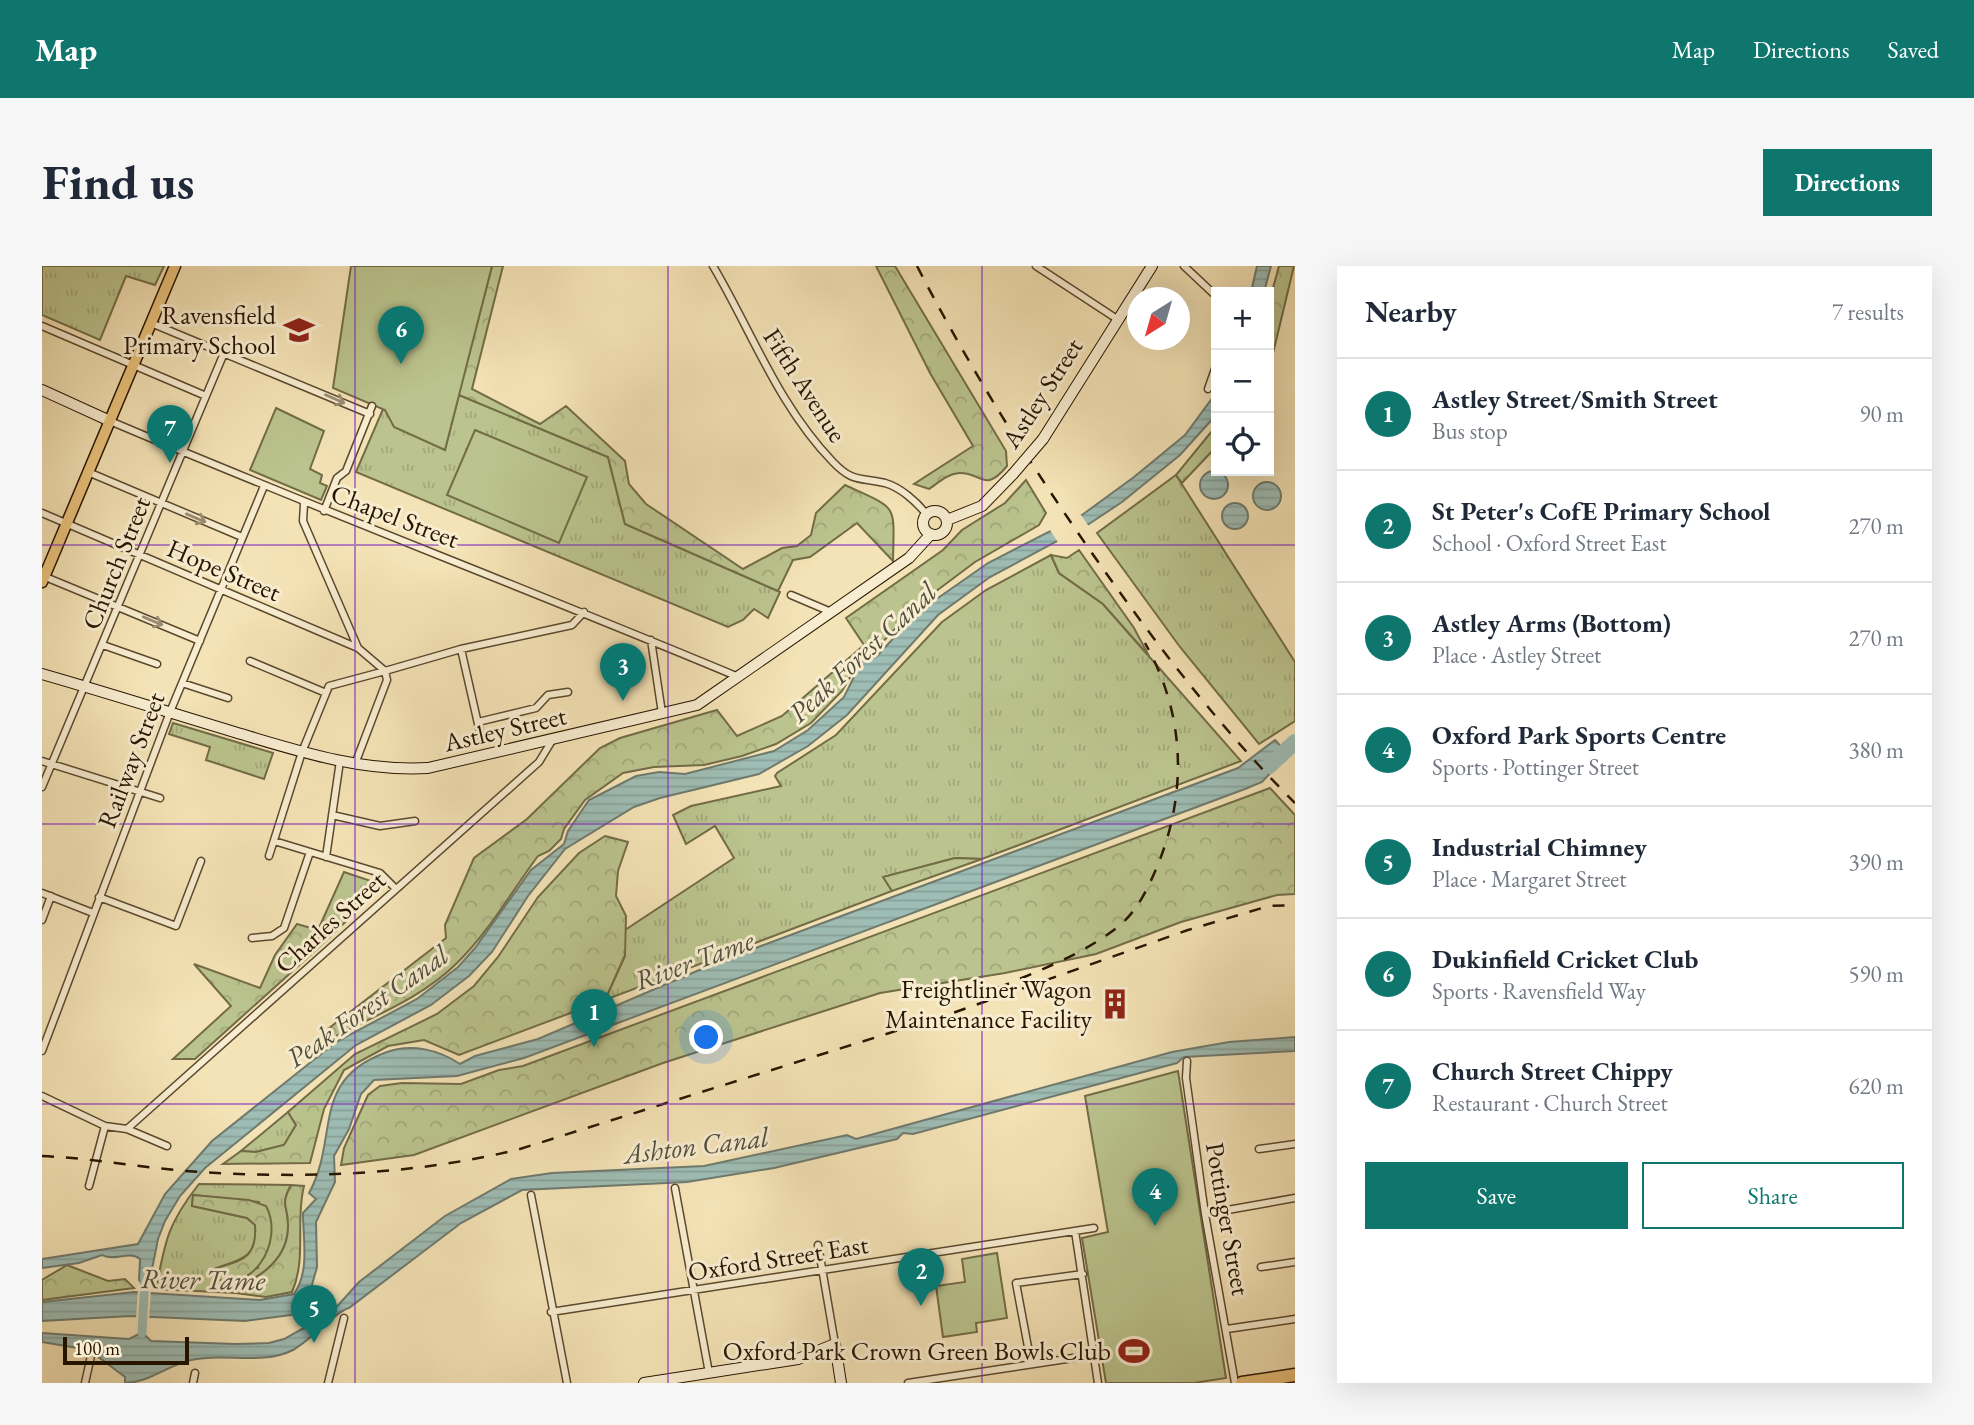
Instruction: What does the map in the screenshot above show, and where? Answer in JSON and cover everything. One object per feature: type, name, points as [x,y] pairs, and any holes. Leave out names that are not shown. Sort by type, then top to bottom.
[{"type":"highway","points":[[1242,1383],[1295,1375]]},
{"type":"main road","points":[[43,578],[175,266]]},
{"type":"main road","name":"Astley Street","points":[[947,520],[982,506],[1043,439],[1152,266]]},
{"type":"main road","name":"Chapel Street","points":[[42,390],[110,421]]},
{"type":"main road","points":[[937,511],[947,520],[944,531],[931,534],[924,525],[927,515],[937,511]]},
{"type":"main road","name":"Astley Street","points":[[42,674],[302,752],[355,764],[403,770],[428,768],[697,705],[909,558],[931,534]]},
{"type":"main road","points":[[644,1383],[798,1359],[835,1344],[841,1383]]},
{"type":"street","name":"Fifth Avenue","points":[[713,266],[772,379],[811,437],[854,480],[886,483],[896,488],[927,515]]},
{"type":"street","points":[[1036,266],[1117,319]]},
{"type":"street","points":[[1184,266],[1211,291]]},
{"type":"street","points":[[151,323],[370,414]]},
{"type":"street","points":[[42,326],[205,396]]},
{"type":"street","name":"Church Street","points":[[42,787],[224,353]]},
{"type":"street","points":[[1208,389],[1211,380]]},
{"type":"street","points":[[324,511],[337,478],[346,471],[373,406]]},
{"type":"street","name":"Chapel Street","points":[[110,421],[304,504],[583,612],[736,676]]},
{"type":"street","points":[[88,472],[242,537]]},
{"type":"street","name":"Railway Street","points":[[42,1051],[138,792],[264,486]]},
{"type":"street","points":[[304,504],[303,521],[358,648]]},
{"type":"street","name":"Hope Street","points":[[42,513],[358,648],[385,671]]},
{"type":"street","points":[[43,578],[119,606],[200,641]]},
{"type":"street","points":[[791,595],[831,612]]},
{"type":"street","points":[[269,856],[302,752],[329,686],[461,649],[572,625],[583,612]]},
{"type":"street","points":[[651,640],[662,713]]},
{"type":"street","points":[[103,645],[157,664]]},
{"type":"street","points":[[461,649],[481,737]]},
{"type":"street","points":[[250,661],[326,693]]},
{"type":"street","points":[[355,764],[387,680],[385,671]]},
{"type":"street","points":[[182,683],[228,698]]},
{"type":"street","points":[[478,722],[536,708],[548,695],[569,692]]},
{"type":"street","name":"Charles Street","points":[[127,1129],[539,762],[553,739]]},
{"type":"street","points":[[42,761],[160,799]]},
{"type":"street","points":[[326,857],[340,761]]},
{"type":"street","points":[[332,815],[380,825],[415,821]]},
{"type":"street","points":[[274,841],[380,873],[396,889]]},
{"type":"street","points":[[252,938],[272,936],[284,928],[310,852]]},
{"type":"street","points":[[99,897],[176,926],[201,861]]},
{"type":"street","points":[[42,892],[93,913]]},
{"type":"street","points":[[42,920],[51,896]]},
{"type":"street","name":"Pottinger Street","points":[[1187,1061],[1186,1078],[1205,1213],[1235,1383]]},
{"type":"street","points":[[42,1096],[105,1126],[127,1129],[167,1146]]},
{"type":"street","points":[[89,1186],[105,1126]]},
{"type":"street","points":[[1259,1149],[1295,1144]]},
{"type":"street","points":[[675,1188],[709,1373]]},
{"type":"street","points":[[531,1195],[551,1312],[567,1383]]},
{"type":"street","points":[[1205,1213],[1295,1198]]},
{"type":"street","name":"Oxford Street East","points":[[551,1312],[1094,1228]]},
{"type":"street","points":[[1075,1231],[1098,1383]]},
{"type":"street","points":[[818,1245],[835,1344]]},
{"type":"street","points":[[1261,1267],[1295,1262]]},
{"type":"street","points":[[1031,1363],[1016,1283],[1083,1274]]},
{"type":"street","points":[[328,1383],[344,1318]]},
{"type":"street","points":[[1227,1329],[1295,1319]]},
{"type":"street","points":[[908,1383],[1094,1355]]},
{"type":"street","points":[[85,1383],[91,1356]]},
{"type":"street","points":[[193,1383],[195,1373]]},
{"type":"green space","points":[[42,266],[164,266],[155,285],[126,276],[100,340],[42,315]]},
{"type":"green space","points":[[351,266],[492,266],[445,450],[394,427],[385,410],[333,388]]},
{"type":"green space","points":[[492,266],[503,266],[472,389],[540,424],[566,406],[625,461],[629,484],[646,504],[743,569],[782,548],[797,546],[811,535],[816,513],[845,485],[884,504],[890,510],[894,528],[893,561],[857,523],[810,557],[793,560],[778,591],[625,524],[608,457],[459,395],[455,390],[472,343]]},
{"type":"green space","points":[[876,266],[895,266],[1006,451],[1007,466],[993,479],[983,480],[959,473],[947,477],[929,489],[914,484],[973,446],[930,373]]},
{"type":"green space","points":[[1279,266],[1294,266],[1274,349],[1274,287]]},
{"type":"green space","points":[[459,395],[608,457],[625,524],[780,592],[768,618],[754,609],[743,620],[728,627],[356,472],[383,409],[445,449]]},
{"type":"green space","points":[[276,408],[324,431],[310,469],[322,475],[320,483],[327,486],[321,500],[250,470]]},
{"type":"green space","points":[[475,430],[587,477],[559,543],[447,495]]},
{"type":"green space","points":[[1211,432],[1211,452],[1182,483],[1176,475]]},
{"type":"green space","points":[[1176,475],[1295,662],[1295,721],[1259,744],[1180,647],[1097,533]]},
{"type":"green space","points":[[1026,480],[1046,513],[1039,525],[975,562],[919,604],[876,649],[863,655],[842,691],[811,723],[776,744],[742,756],[704,765],[654,767],[623,773],[585,800],[564,829],[561,839],[549,851],[538,856],[490,925],[469,951],[444,975],[414,996],[334,1037],[328,1029],[446,938],[445,925],[474,858],[527,819],[600,748],[620,738],[717,710],[737,736],[782,716],[864,645],[846,618],[943,550],[962,530],[1005,503]]},
{"type":"green space","points":[[1079,550],[1134,628],[1149,656],[1103,604],[1059,573],[1051,555],[1067,558]]},
{"type":"green space","points":[[1051,555],[1059,573],[1103,604],[1241,761],[982,859],[955,858],[884,877],[892,891],[605,1000],[625,956],[625,930],[734,858],[715,826],[686,844],[673,815],[691,806],[781,786],[775,776],[777,773],[836,735],[942,622],[986,590]]},
{"type":"green space","points":[[173,723],[273,753],[264,779],[206,760],[210,747],[169,734]]},
{"type":"green space","points":[[1270,788],[1295,815],[1295,894],[1277,895],[1181,922],[1096,954],[1005,973],[880,993],[663,1063],[414,1155],[341,1165],[344,1148],[368,1095],[380,1086],[402,1083],[461,1084],[499,1070],[523,1066]]},
{"type":"green space","points":[[605,836],[628,842],[618,871],[616,896],[626,916],[625,955],[605,1000],[459,1055],[424,1040],[388,1046],[344,1070],[324,1109],[310,1163],[223,1164],[241,1151],[256,1152],[284,1145],[296,1125],[288,1112],[355,1054],[437,1014],[474,986],[498,957],[538,897],[579,853]]},
{"type":"green space","points":[[955,858],[982,859],[892,891],[883,877]]},
{"type":"green space","points":[[344,872],[377,883],[381,888],[317,949],[318,930]]},
{"type":"green space","points":[[297,924],[318,930],[317,949],[195,1059],[173,1059],[231,1006],[194,964],[260,988],[275,955]]},
{"type":"green space","points":[[1178,1071],[1226,1378],[1194,1383],[1106,1383],[1082,1238],[1108,1232],[1085,1096]]},
{"type":"green space","points":[[288,1112],[296,1125],[284,1145],[256,1152],[241,1151]]},
{"type":"green space","points":[[199,1184],[291,1185],[285,1202],[288,1220],[284,1247],[265,1271],[237,1285],[235,1293],[156,1289],[169,1233],[180,1210]],"holes":[[[193,1195],[259,1202],[258,1268],[212,1270],[237,1261],[249,1253],[255,1237],[255,1225],[247,1218],[192,1206]]]},
{"type":"green space","points":[[291,1185],[304,1186],[300,1213],[299,1266],[292,1292],[266,1297],[235,1293],[237,1285],[265,1271],[284,1247],[288,1227],[285,1203]]},
{"type":"green space","points":[[193,1195],[249,1200],[266,1206],[271,1221],[271,1236],[260,1264],[249,1274],[237,1280],[223,1281],[209,1275],[212,1270],[244,1258],[249,1253],[255,1237],[255,1225],[247,1218],[192,1206]]},
{"type":"green space","points":[[997,1253],[1007,1318],[976,1323],[977,1332],[943,1337],[936,1286],[965,1282],[962,1259]]},
{"type":"green space","points":[[67,1265],[108,1281],[125,1279],[134,1288],[42,1300],[42,1280]]},
{"type":"water","points":[[1257,266],[1271,266],[1265,287],[1252,287]]},
{"type":"water","points":[[1211,400],[1211,421],[1180,455],[1122,502],[1089,524],[990,577],[938,615],[847,715],[808,746],[759,774],[634,807],[565,849],[528,896],[492,952],[469,976],[431,1005],[356,1045],[205,1168],[180,1196],[165,1221],[158,1239],[149,1284],[145,1288],[139,1280],[140,1259],[131,1256],[102,1255],[79,1263],[42,1268],[42,1259],[138,1244],[165,1194],[212,1141],[336,1042],[417,999],[458,967],[475,948],[531,870],[564,844],[568,831],[589,800],[636,776],[659,772],[685,774],[774,751],[808,730],[844,697],[863,659],[876,657],[918,612],[988,563],[1082,515],[1185,435]]},
{"type":"water","points":[[1209,472],[1211,476],[1225,476],[1227,490],[1219,498],[1209,498],[1201,490],[1201,480]]},
{"type":"water","points":[[1267,482],[1277,486],[1281,496],[1277,506],[1267,510],[1257,506],[1253,496],[1257,486]]},
{"type":"water","points":[[1235,503],[1245,506],[1248,516],[1245,526],[1235,529],[1225,526],[1222,516],[1225,506]]},
{"type":"water","points":[[1275,740],[1288,754],[1262,782],[1245,789],[524,1058],[457,1076],[374,1080],[361,1094],[349,1129],[334,1156],[335,1182],[316,1222],[317,1267],[308,1299],[301,1309],[291,1315],[245,1321],[130,1316],[42,1321],[42,1302],[134,1292],[260,1300],[294,1294],[304,1265],[303,1213],[316,1199],[309,1193],[318,1172],[336,1094],[346,1078],[363,1064],[387,1052],[406,1048],[425,1049],[460,1064],[475,1056],[538,1039],[718,962],[1238,768]]},
{"type":"water","points":[[1295,1037],[1295,1051],[1184,1057],[1177,1063],[913,1134],[903,1133],[897,1139],[774,1168],[687,1182],[522,1190],[461,1223],[349,1308],[337,1314],[300,1346],[281,1355],[191,1360],[142,1380],[125,1383],[125,1377],[89,1350],[42,1342],[42,1333],[129,1339],[139,1334],[143,1323],[145,1335],[151,1341],[269,1343],[284,1339],[332,1312],[359,1282],[445,1216],[511,1179],[552,1173],[704,1166],[847,1135],[856,1139],[1172,1052],[1229,1042]]},
{"type":"pier","points":[[1079,512],[1090,528],[1059,544],[1048,527]]},
{"type":"pier","points":[[138,1289],[151,1289],[149,1320],[136,1319]]},
{"type":"waterway","name":"River Tame","points":[[1269,766],[1295,742]]},
{"type":"waterway","name":"Peak Forest Canal","points":[[142,1333],[145,1277]]},
{"type":"railway","points":[[917,266],[957,341],[1001,414],[1094,556],[1189,684],[1240,745],[1295,803]]},
{"type":"railway","points":[[998,988],[1062,961],[1092,945],[1120,925],[1133,912],[1156,870],[1175,806],[1178,751],[1168,696],[1145,643]]},
{"type":"railway","points":[[42,1156],[186,1171],[270,1175],[396,1170],[479,1158],[520,1149],[950,1014],[1188,930],[1269,906],[1295,905]]},
{"type":"place","name":"Ravensfield Primary School","points":[[299,330]]},
{"type":"place","name":"Dukinfield Cricket Club","points":[[401,364]]},
{"type":"place","name":"Church Street Chippy","points":[[170,463]]},
{"type":"place","name":"Astley Arms (Bottom)","points":[[623,701]]},
{"type":"place","name":"Freightliner Wagon Maintenance Facility","points":[[1115,1004]]},
{"type":"place","name":"Astley Street/Smith Street","points":[[594,1047]]},
{"type":"place","name":"Oxford Park Sports Centre","points":[[1155,1226]]},
{"type":"place","name":"St Peter's CofE Primary School","points":[[921,1306]]},
{"type":"place","name":"Industrial Chimney","points":[[314,1343]]},
{"type":"place","name":"Oxford Park Crown Green Bowls Club","points":[[1134,1351]]},
{"type":"water label","name":"Ashton Canal","points":[[696,1145]]}]
